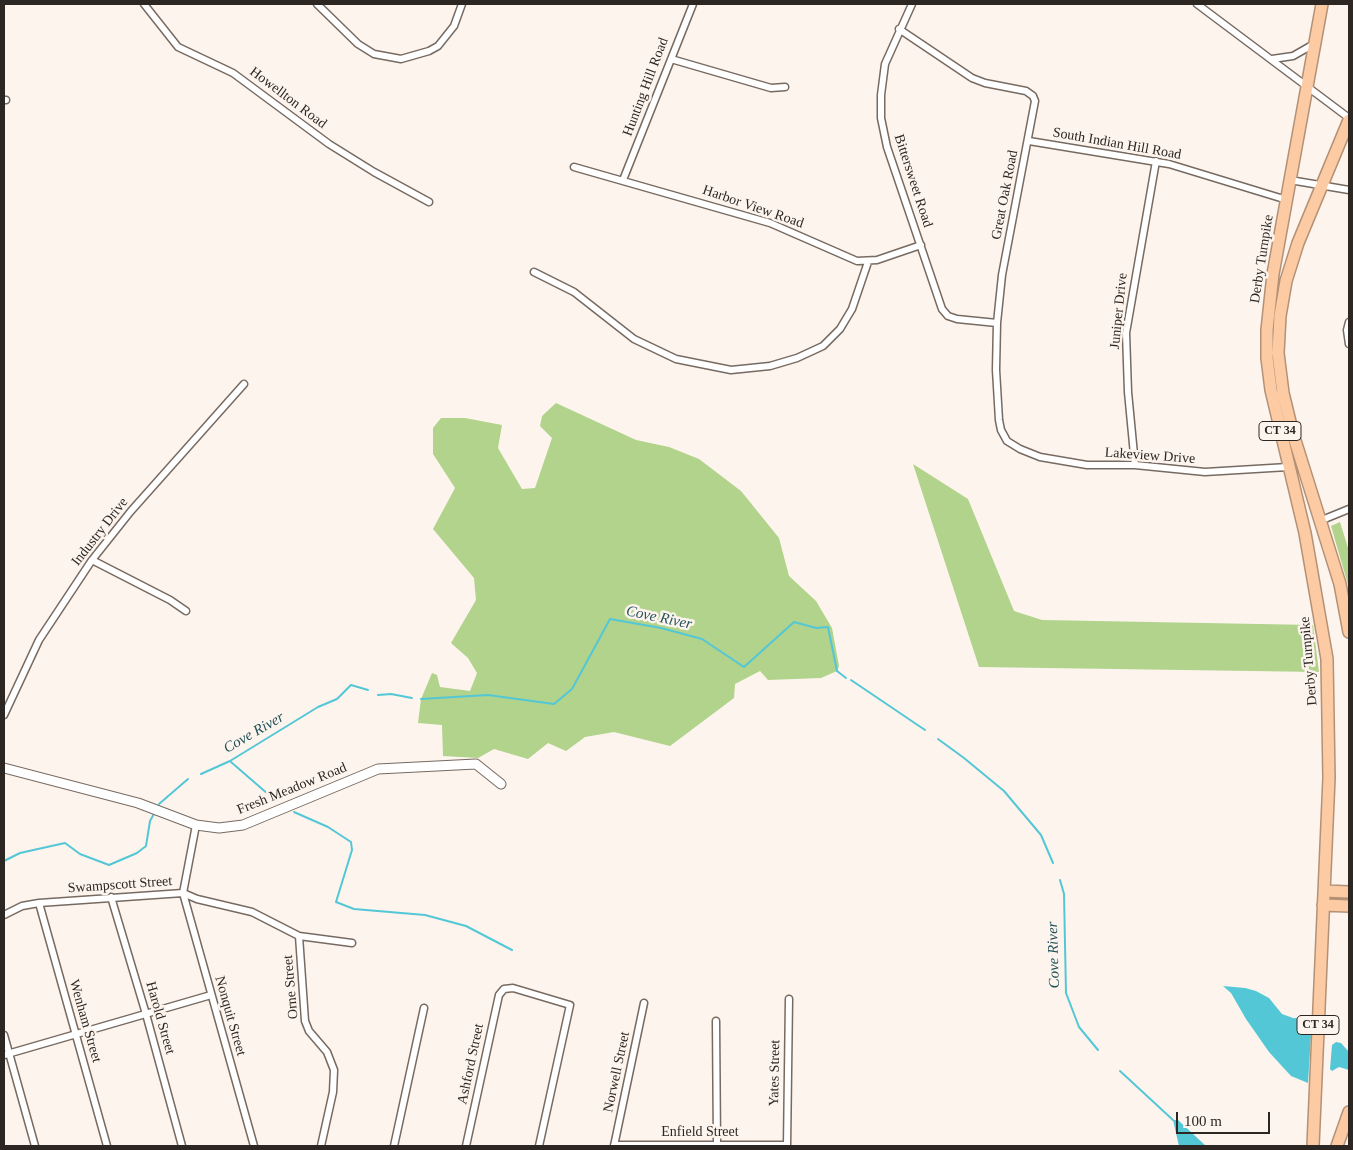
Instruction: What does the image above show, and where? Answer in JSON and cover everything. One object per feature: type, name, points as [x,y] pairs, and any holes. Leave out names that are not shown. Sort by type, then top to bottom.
[{"type":"highway","name":"Derby Turnpike","points":[[1313,1146],[1324,905],[1329,729],[1327,658],[1317,589],[1271,390],[1267,358],[1269,302],[1322,4]]},
{"type":"highway","name":"Derby Turnpike","points":[[1349,119],[1286,282],[1280,316],[1278,353],[1283,393],[1293,434],[1322,520],[1340,584],[1349,632]]},
{"type":"highway","points":[[1324,891],[1349,892]]},
{"type":"highway","points":[[1324,905],[1349,906]]},
{"type":"highway","points":[[1337,1146],[1349,1112]]},
{"type":"street","name":"Howellton Road","points":[[144,4],[178,47],[233,73],[329,144],[374,172],[429,202]]},
{"type":"street","points":[[317,4],[358,44],[374,54],[401,59],[429,51],[438,46],[454,26],[462,4]]},
{"type":"street","name":"Hunting Hill Road","points":[[624,180],[693,4]]},
{"type":"street","name":"Bittersweet Road","points":[[912,4],[885,64],[881,95],[881,118],[887,147],[945,313],[962,320],[997,323]]},
{"type":"street","points":[[1197,4],[1308,85],[1349,119]]},
{"type":"street","name":"Great Oak Road","points":[[900,29],[972,78],[1031,94],[1035,103],[1002,276],[997,323],[996,370],[1000,425],[1005,438],[1014,446]]},
{"type":"street","points":[[1272,59],[1293,56],[1315,44]]},
{"type":"street","points":[[671,59],[771,88],[785,87]]},
{"type":"street","name":"South Indian Hill Road","points":[[1029,141],[1156,161],[1286,200]]},
{"type":"street","name":"Juniper Drive","points":[[1135,465],[1128,392],[1126,333],[1156,161]]},
{"type":"street","name":"Harbor View Road","points":[[574,167],[770,223],[857,261],[868,262]]},
{"type":"street","points":[[1290,180],[1349,190]]},
{"type":"street","points":[[534,272],[574,292],[634,339],[676,360],[731,370],[770,366],[797,358],[823,346],[840,329],[852,309],[868,262],[921,245]]},
{"type":"street","points":[[1349,322],[1347,330],[1349,344]]},
{"type":"street","name":"Industry Drive","points":[[4,715],[39,640],[92,560],[115,529],[244,384]]},
{"type":"street","name":"Lakeview Drive","points":[[1014,446],[1051,459],[1088,465],[1135,465],[1205,472],[1288,466]]},
{"type":"street","points":[[1322,520],[1349,508]]},
{"type":"street","points":[[92,560],[170,600],[186,611]]},
{"type":"street","name":"Fresh Meadow Road","points":[[4,769],[138,803],[196,825],[219,828],[243,825],[384,768],[476,764],[501,784]]},
{"type":"street","points":[[183,893],[196,825]]},
{"type":"street","name":"Swampscott Street","points":[[4,915],[22,906],[111,897],[183,893],[198,900],[252,912],[300,936],[352,943]]},
{"type":"street","name":"Nonquit Street","points":[[183,893],[254,1146]]},
{"type":"street","name":"Harold Street","points":[[111,897],[146,1014],[182,1146]]},
{"type":"street","name":"Wenham Street","points":[[39,904],[107,1146]]},
{"type":"street","name":"Orne Street","points":[[300,936],[305,1021],[309,1031],[327,1052],[334,1070],[333,1092],[321,1146]]},
{"type":"street","name":"Ashford Street","points":[[466,1146],[499,996],[504,989],[513,988],[570,1005],[539,1146]]},
{"type":"street","points":[[6,1055],[211,995]]},
{"type":"street","name":"Yates Street","points":[[787,1146],[789,999]]},
{"type":"street","name":"Norwell Street","points":[[614,1145],[644,1003]]},
{"type":"street","points":[[394,1146],[424,1008]]},
{"type":"street","points":[[716,1021],[717,1145]]},
{"type":"street","points":[[4,1035],[6,1055],[35,1146]]},
{"type":"street","name":"Enfield Street","points":[[614,1145],[787,1146]]},
{"type":"green space","points":[[556,403],[636,440],[669,447],[699,459],[741,491],[779,538],[789,576],[816,601],[832,628],[839,666],[837,671],[821,678],[768,680],[760,671],[735,684],[734,698],[670,746],[614,732],[585,737],[566,751],[548,743],[528,759],[494,749],[478,758],[443,756],[442,725],[418,723],[421,699],[432,673],[437,675],[440,687],[470,691],[477,673],[468,658],[451,643],[476,600],[474,578],[433,529],[455,488],[433,454],[433,428],[441,418],[465,418],[502,425],[498,448],[522,489],[535,488],[552,438],[540,426],[542,416]]},
{"type":"green space","points":[[913,464],[968,499],[1014,611],[1042,620],[1313,625],[1319,672],[979,667]]},
{"type":"green space","points":[[1340,522],[1349,551],[1349,588],[1331,526]]},
{"type":"water","points":[[1223,986],[1256,991],[1269,998],[1282,1014],[1293,1018],[1312,1019],[1308,1083],[1291,1076],[1269,1052],[1231,993]]},
{"type":"water","points":[[1336,1042],[1341,1043],[1349,1052],[1349,1070],[1339,1067],[1332,1071],[1330,1069],[1332,1045]]},
{"type":"water","points":[[1173,1120],[1178,1120],[1206,1146],[1179,1146]]},
{"type":"waterway","name":"Cove River","points":[[421,699],[488,695],[554,704],[572,689],[610,619],[661,628],[702,639],[744,667],[794,622],[816,628],[828,627],[837,671],[846,678]]},
{"type":"waterway","name":"Cove River","points":[[851,680],[925,730]]},
{"type":"waterway","name":"Cove River","points":[[201,774],[230,761],[318,707],[337,699],[351,685],[368,690]]},
{"type":"waterway","name":"Cove River","points":[[378,695],[391,694],[412,698]]},
{"type":"waterway","name":"Cove River","points":[[938,739],[1004,791],[1041,835],[1053,863]]},
{"type":"waterway","points":[[231,762],[276,801]]},
{"type":"waterway","name":"Cove River","points":[[159,804],[188,779]]},
{"type":"waterway","name":"Cove River","points":[[4,861],[20,853],[65,843],[80,854],[109,865],[137,853],[146,846],[150,821],[155,812]]},
{"type":"waterway","points":[[294,812],[328,827],[351,842],[352,850],[336,902],[354,909],[425,915],[466,926],[512,950]]},
{"type":"waterway","name":"Cove River","points":[[1060,880],[1064,894],[1066,993],[1079,1027],[1098,1050]]},
{"type":"waterway","name":"Cove River","points":[[1120,1071],[1173,1120]]}]
